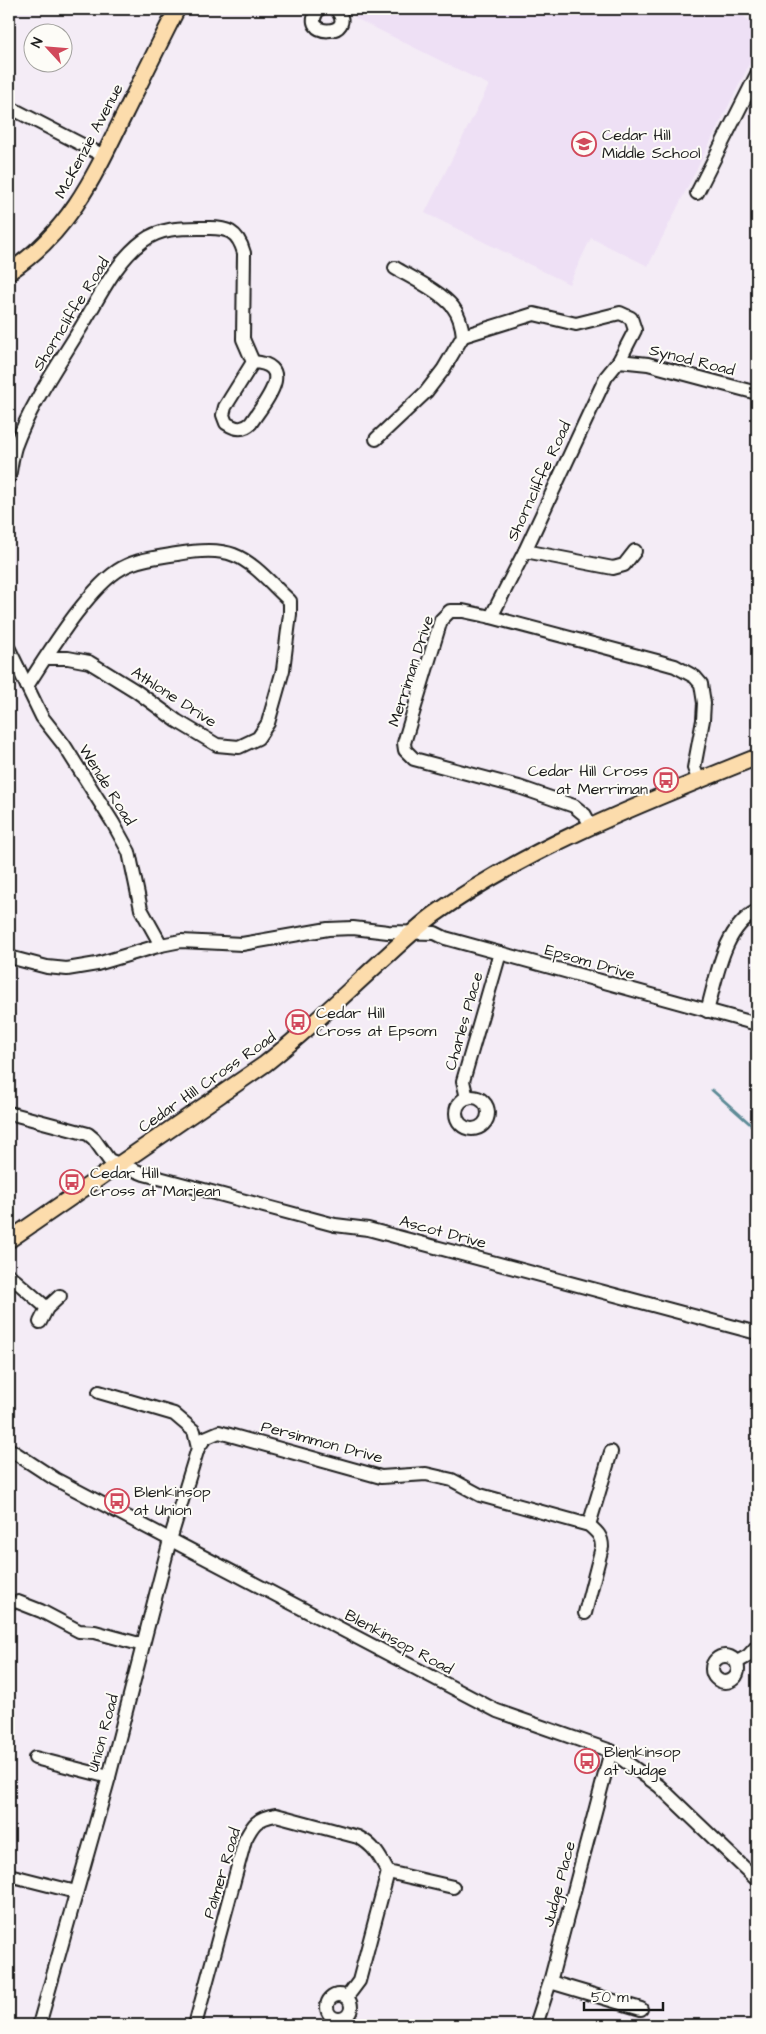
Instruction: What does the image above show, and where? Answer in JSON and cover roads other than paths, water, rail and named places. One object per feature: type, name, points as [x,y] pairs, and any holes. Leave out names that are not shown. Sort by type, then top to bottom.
[{"type":"main road","name":"McKenzie Avenue","points":[[9,272],[44,244],[86,192],[177,9]]},
{"type":"main road","name":"Cedar Hill Cross Road","points":[[9,1240],[119,1165],[291,1043],[414,932],[459,897],[591,826],[757,757]]},
{"type":"street","points":[[320,9],[316,15],[316,23],[321,30],[329,32],[339,25],[341,18],[338,9]]},
{"type":"street","points":[[697,193],[757,74]]},
{"type":"street","points":[[9,107],[104,156]]},
{"type":"street","name":"Shorncliffe Road","points":[[9,477],[15,449],[28,418],[63,354],[105,287],[127,257],[143,241],[169,229],[214,227],[231,231],[240,240],[244,253],[242,339],[253,362]]},
{"type":"street","points":[[376,440],[426,392],[443,370],[463,336],[460,320],[453,307],[437,294],[395,268]]},
{"type":"street","name":"Shorncliffe Road","points":[[463,336],[534,314],[576,324],[620,313],[631,318],[635,330],[619,361],[606,377],[525,551],[491,617]]},
{"type":"street","name":"Synod Road","points":[[619,361],[648,364],[757,393]]},
{"type":"street","points":[[253,362],[261,362],[274,371],[277,378],[275,386],[251,423],[246,428],[238,429],[226,423],[223,415],[225,407],[253,362]]},
{"type":"street","points":[[525,551],[613,568],[624,565],[635,551]]},
{"type":"street","name":"Athlone Drive","points":[[27,686],[45,658],[85,602],[122,568],[145,559],[190,552],[222,552],[235,555],[251,566],[290,601],[283,670],[268,723],[258,738],[239,747],[217,745],[89,662],[68,658],[45,658]]},
{"type":"street","name":"Merriman Drive","points":[[591,826],[585,815],[574,806],[519,787],[414,759],[405,750],[404,743],[441,620],[450,611],[463,611],[491,617],[657,661],[675,666],[695,676],[702,684],[704,703],[694,768],[699,780]]},
{"type":"street","name":"Wende Road","points":[[9,649],[42,717],[64,745],[129,852],[141,909],[161,945]]},
{"type":"street","points":[[707,1012],[726,946],[745,917],[757,911]]},
{"type":"street","name":"Epsom Drive","points":[[9,957],[47,967],[67,969],[97,964],[181,941],[242,944],[353,928],[388,932],[435,933],[444,938],[707,1012],[757,1024]]},
{"type":"street","name":"Charles Place","points":[[467,1098],[463,1081],[500,953]]},
{"type":"street","points":[[9,1113],[88,1134],[94,1139],[109,1160],[119,1165]]},
{"type":"street","name":"Ascot Drive","points":[[119,1165],[144,1174],[316,1220],[368,1229],[757,1333]]},
{"type":"street","points":[[9,1275],[47,1308]]},
{"type":"street","points":[[40,1322],[47,1308],[60,1296]]},
{"type":"street","points":[[99,1392],[174,1414],[185,1421],[194,1431],[198,1448]]},
{"type":"street","name":"Persimmon Drive","points":[[198,1448],[205,1438],[219,1432],[381,1477],[426,1474],[452,1480],[480,1495],[589,1525]]},
{"type":"street","name":"Union Road","points":[[39,2025],[109,1777],[170,1540],[198,1448]]},
{"type":"street","name":"Blenkinsop Road","points":[[9,1449],[55,1478],[170,1540],[497,1712],[611,1751],[660,1786],[757,1880]]},
{"type":"street","points":[[585,1614],[602,1547],[602,1539],[598,1532],[589,1525],[611,1452]]},
{"type":"street","points":[[18,1602],[41,1610],[79,1631],[95,1632],[143,1644]]},
{"type":"street","points":[[737,1662],[748,1656],[757,1646]]},
{"type":"street","name":"Judge Place","points":[[536,2025],[550,1982],[611,1751]]},
{"type":"street","points":[[35,1758],[109,1777]]},
{"type":"street","name":"Palmer Road","points":[[195,2025],[245,1840],[252,1826],[264,1817],[276,1815],[358,1837],[368,1842],[374,1848],[388,1872]]},
{"type":"street","points":[[347,1997],[359,1981],[388,1872],[453,1886]]},
{"type":"street","points":[[9,1875],[76,1892]]},
{"type":"street","points":[[550,1982],[642,2009]]},
{"type":"waterway","points":[[712,1090],[757,1130]]},
{"type":"place","name":"Cedar Hill Middle School","points":[[584,144]]},
{"type":"place","name":"Cedar Hill Cross at Merriman","points":[[666,780]]},
{"type":"place","name":"Cedar Hill Cross at Epsom","points":[[298,1022]]},
{"type":"place","name":"Cedar Hill Cross at Marjean","points":[[72,1182]]},
{"type":"place","name":"Blenkinsop at Union","points":[[117,1501]]},
{"type":"place","name":"Blenkinsop at Judge","points":[[587,1761]]}]
